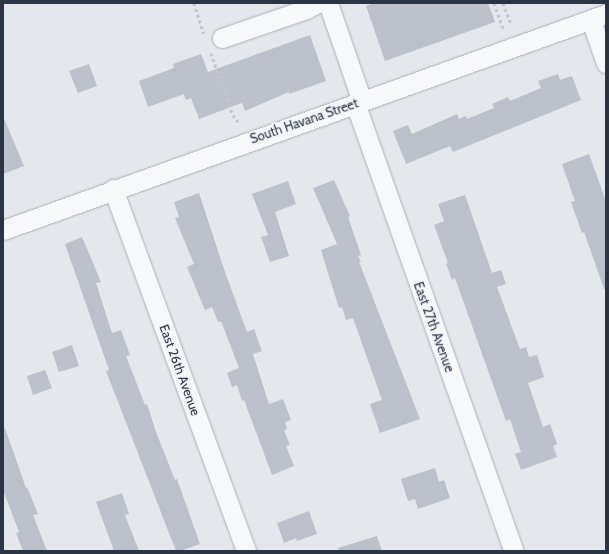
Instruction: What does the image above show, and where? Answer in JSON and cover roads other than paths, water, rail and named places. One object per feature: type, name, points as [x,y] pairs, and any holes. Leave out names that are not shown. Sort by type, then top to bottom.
[{"type":"street","points":[[213,42],[306,9],[318,3]]},
{"type":"street","name":"East 27th Avenue","points":[[328,3],[359,102],[514,551]]},
{"type":"street","points":[[605,3],[606,7]]},
{"type":"street","points":[[598,17],[606,63]]},
{"type":"street","name":"South Havana Street","points":[[3,230],[113,189],[598,17]]},
{"type":"street","name":"East 26th Avenue","points":[[113,189],[246,551]]}]
